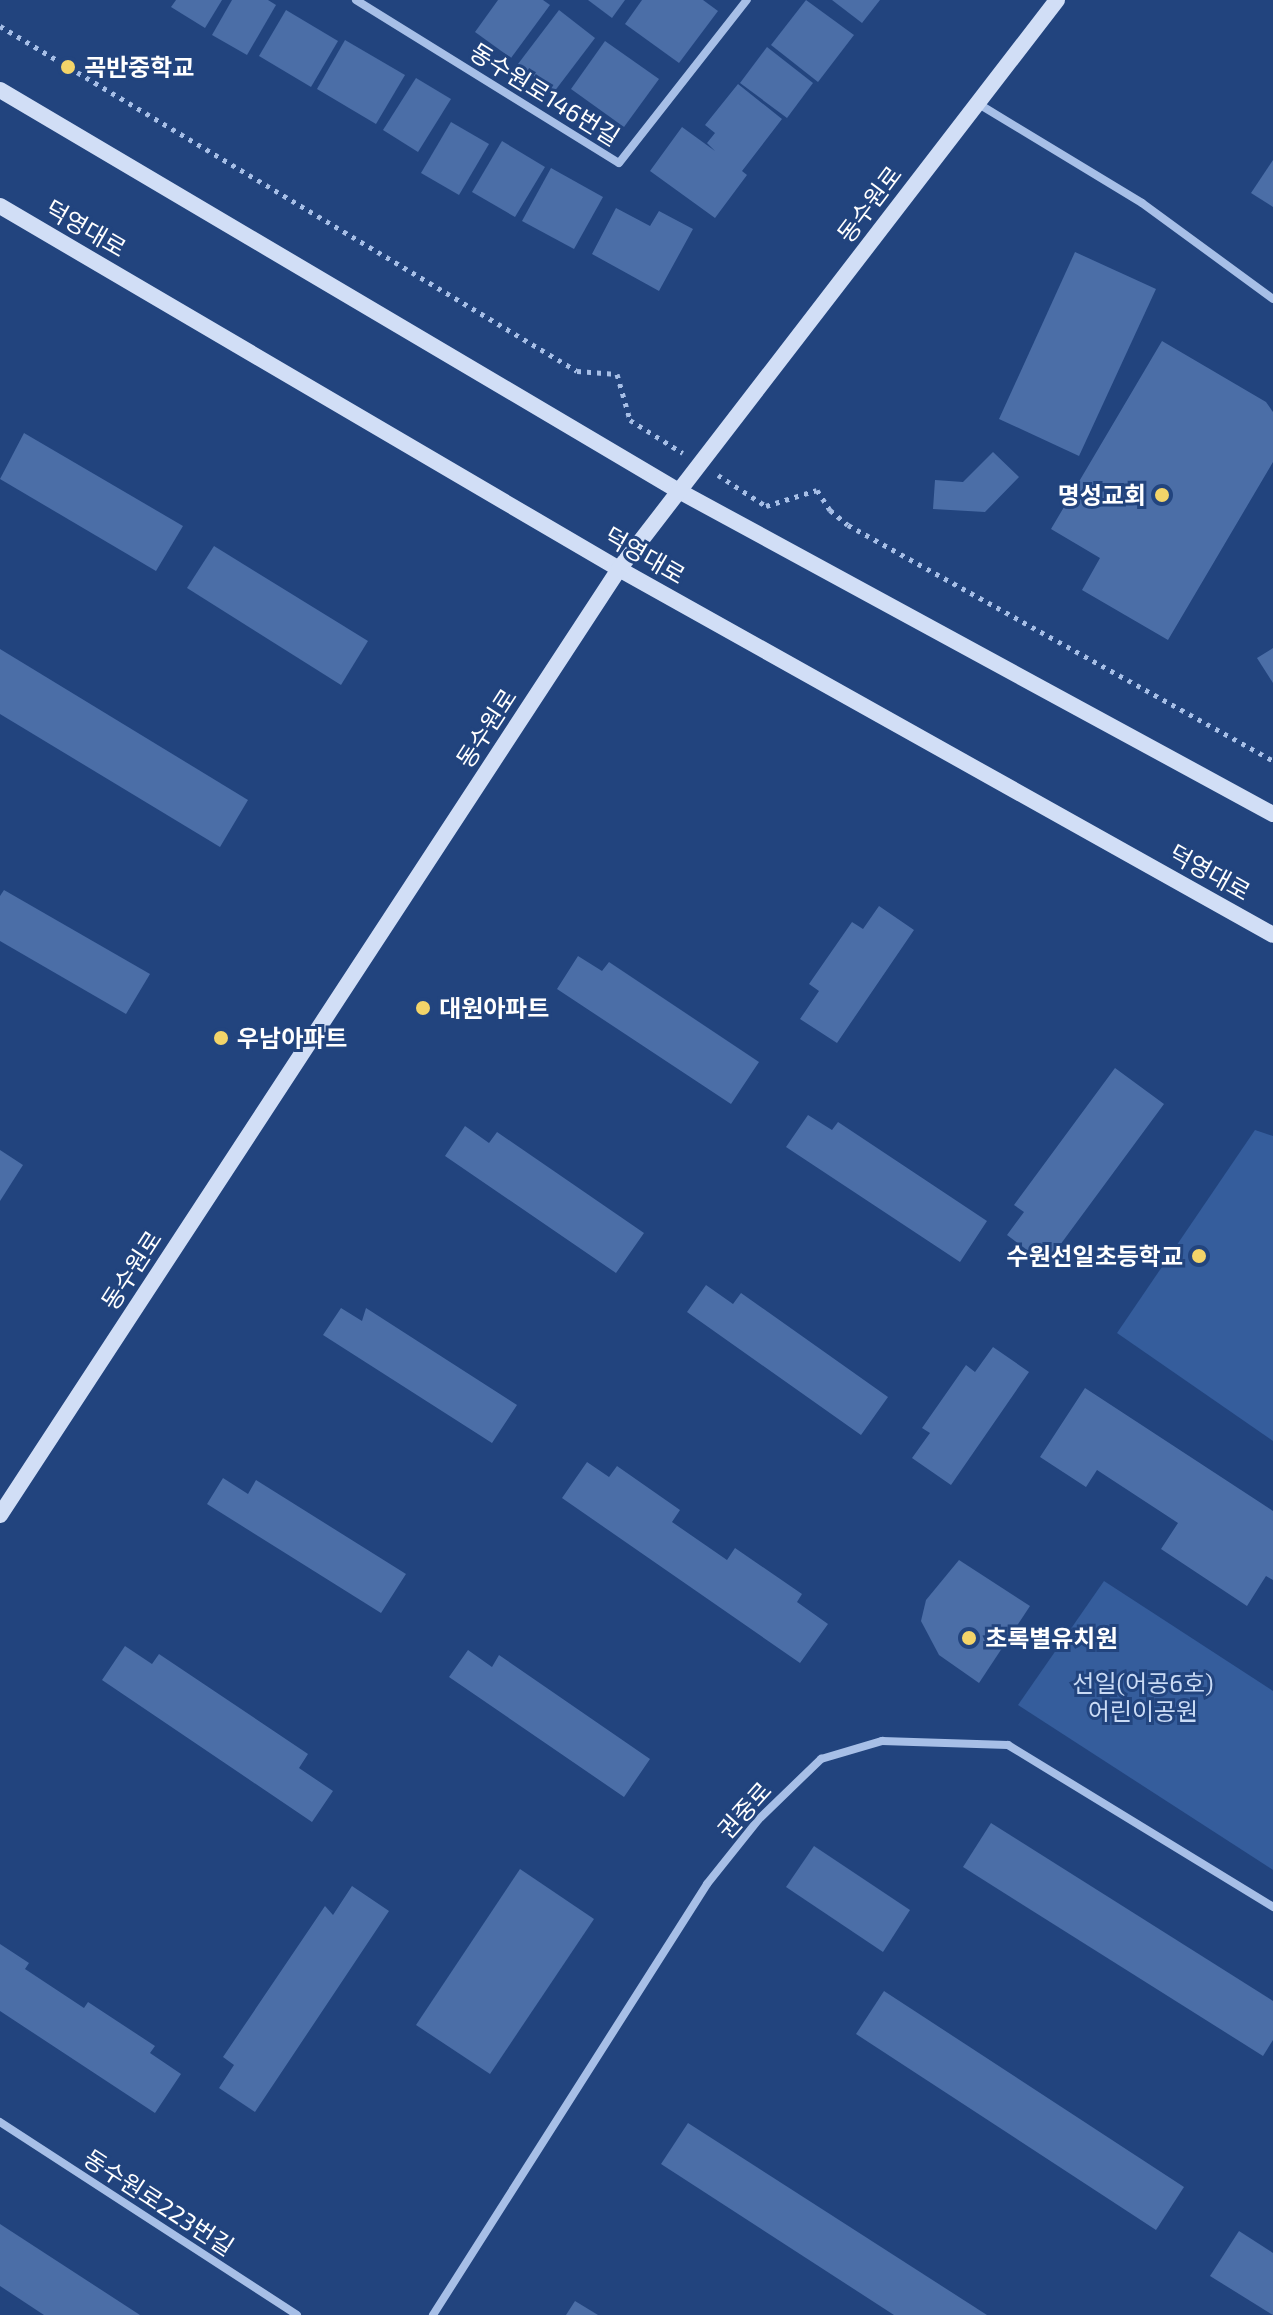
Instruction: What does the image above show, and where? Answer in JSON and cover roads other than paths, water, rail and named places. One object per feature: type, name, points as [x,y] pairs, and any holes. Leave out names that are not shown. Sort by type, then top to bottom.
[{"type":"main road","name":"동수원로","points":[[0,1515],[619,569],[1057,0]]},
{"type":"main road","points":[[0,90],[679,491],[1273,814]]},
{"type":"main road","name":"덕영대로","points":[[0,206],[619,569],[1273,935]]},
{"type":"street","name":"동수원로146번길","points":[[356,0],[619,163],[747,0]]},
{"type":"street","points":[[977,103],[1142,203],[1273,299]]},
{"type":"street","name":"권중로","points":[[433,2315],[707,1884],[758,1820],[821,1759],[882,1741],[1008,1745],[1273,1907]]},
{"type":"street","name":"동수원로223번길","points":[[0,2122],[297,2315]]},
{"type":"place","name":"곡반중학교","points":[[68,67]]},
{"type":"place","name":"명성교회","points":[[1162,495]]},
{"type":"place","name":"대원아파트","points":[[423,1008]]},
{"type":"place","name":"우남아파트","points":[[221,1038]]},
{"type":"place","name":"수원선일초등학교","points":[[1199,1256]]},
{"type":"place","name":"초록별유치원","points":[[969,1638]]},
{"type":"park label","name":"선일(어공6호) 어린이공원","points":[[1143,1697]]}]
